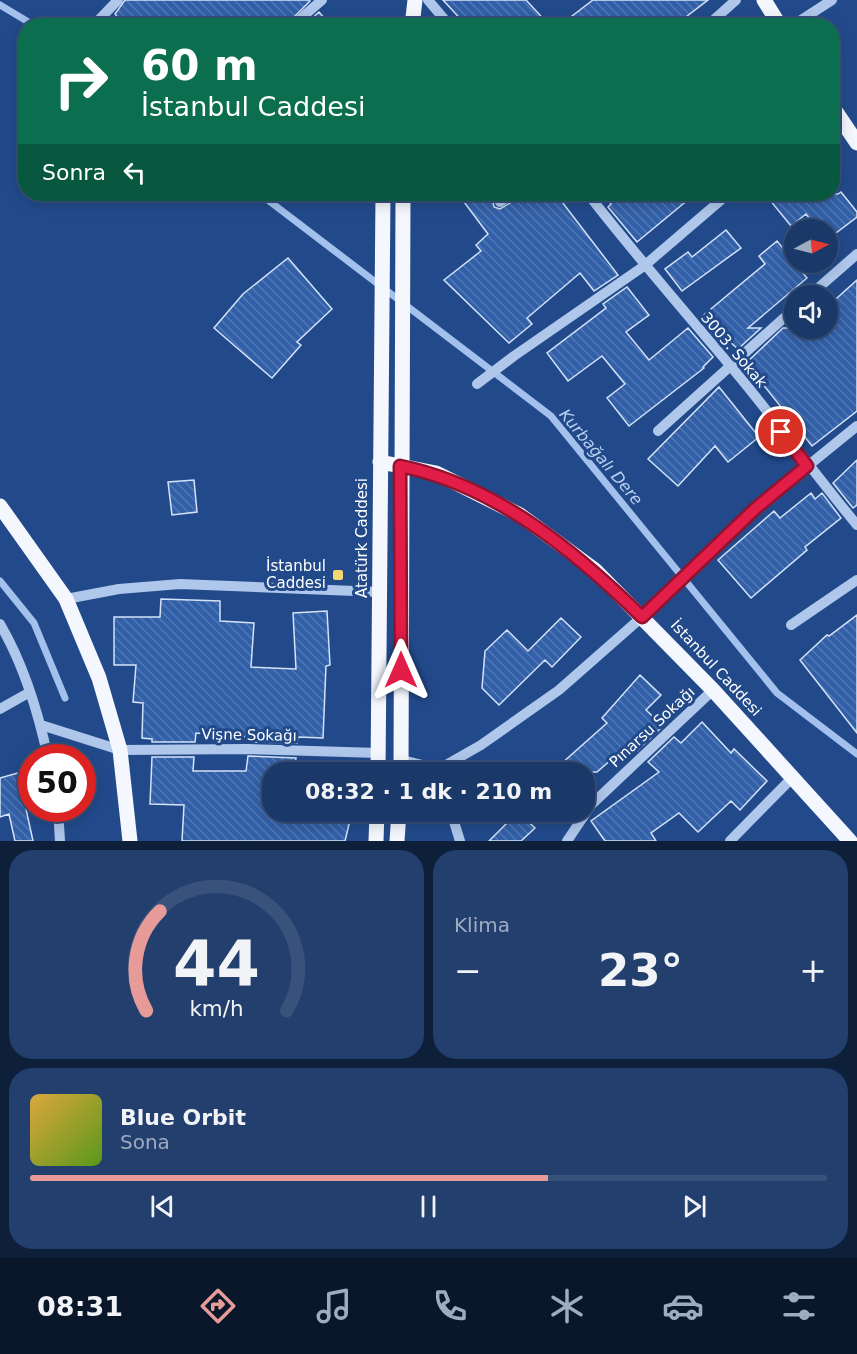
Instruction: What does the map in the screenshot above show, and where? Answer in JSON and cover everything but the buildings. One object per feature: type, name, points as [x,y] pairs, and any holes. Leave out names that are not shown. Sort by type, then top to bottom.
[{"type":"main road","points":[[413,18],[415,0]]},
{"type":"main road","points":[[764,0],[775,18]]},
{"type":"main road","points":[[840,118],[857,143]]},
{"type":"main road","name":"Atatürk Caddesi","points":[[378,762],[383,201]]},
{"type":"main road","points":[[401,762],[400,466],[403,201]]},
{"type":"main road","name":"İstanbul Caddesi","points":[[381,462],[436,473],[520,515],[595,570],[713,690],[850,841]]},
{"type":"main road","points":[[0,506],[66,599],[99,678],[120,750],[130,841]]},
{"type":"main road","points":[[378,753],[394,762]]},
{"type":"main road","points":[[376,841],[377,822]]},
{"type":"main road","points":[[398,841],[399,822]]},
{"type":"street","points":[[100,18],[117,0]]},
{"type":"street","points":[[301,18],[322,0]]},
{"type":"street","points":[[428,0],[443,18]]},
{"type":"street","points":[[716,18],[736,0]]},
{"type":"street","points":[[804,18],[831,0]]},
{"type":"street","name":"3003. Sokak","points":[[593,201],[644,266],[729,364],[807,466],[857,525]]},
{"type":"street","points":[[477,384],[644,266],[720,201]]},
{"type":"street","points":[[822,285],[857,254]]},
{"type":"street","points":[[658,431],[729,364],[784,317]]},
{"type":"street","points":[[455,762],[559,690],[642,617],[722,540],[857,426]]},
{"type":"street","points":[[791,625],[857,580]]},
{"type":"street","points":[[66,599],[119,589],[180,584],[380,592]]},
{"type":"street","points":[[0,624],[16,650],[45,744]]},
{"type":"street","name":"Pınarsu Sokağı","points":[[567,841],[592,804],[713,690]]},
{"type":"street","points":[[0,709],[30,692]]},
{"type":"street","name":"Vişne Sokağı","points":[[41,725],[120,750],[248,749],[378,753]]},
{"type":"street","points":[[730,841],[792,778]]},
{"type":"street","points":[[59,822],[60,841]]},
{"type":"street","points":[[454,822],[460,841]]},
{"type":"waterway","name":"Kurbağalı Dere","points":[[0,5],[22,18]]},
{"type":"waterway","name":"Kurbağalı Dere","points":[[269,201],[551,416],[777,693],[857,754]]},
{"type":"waterway","points":[[0,581],[34,623],[65,698]]},
{"type":"place","name":"İstanbul Caddesi̇","points":[[338,575]]},
{"type":"route","points":[[401,670],[400,466],[436,473],[520,515],[595,570],[642,617],[756,508],[807,466],[781,432]]}]
